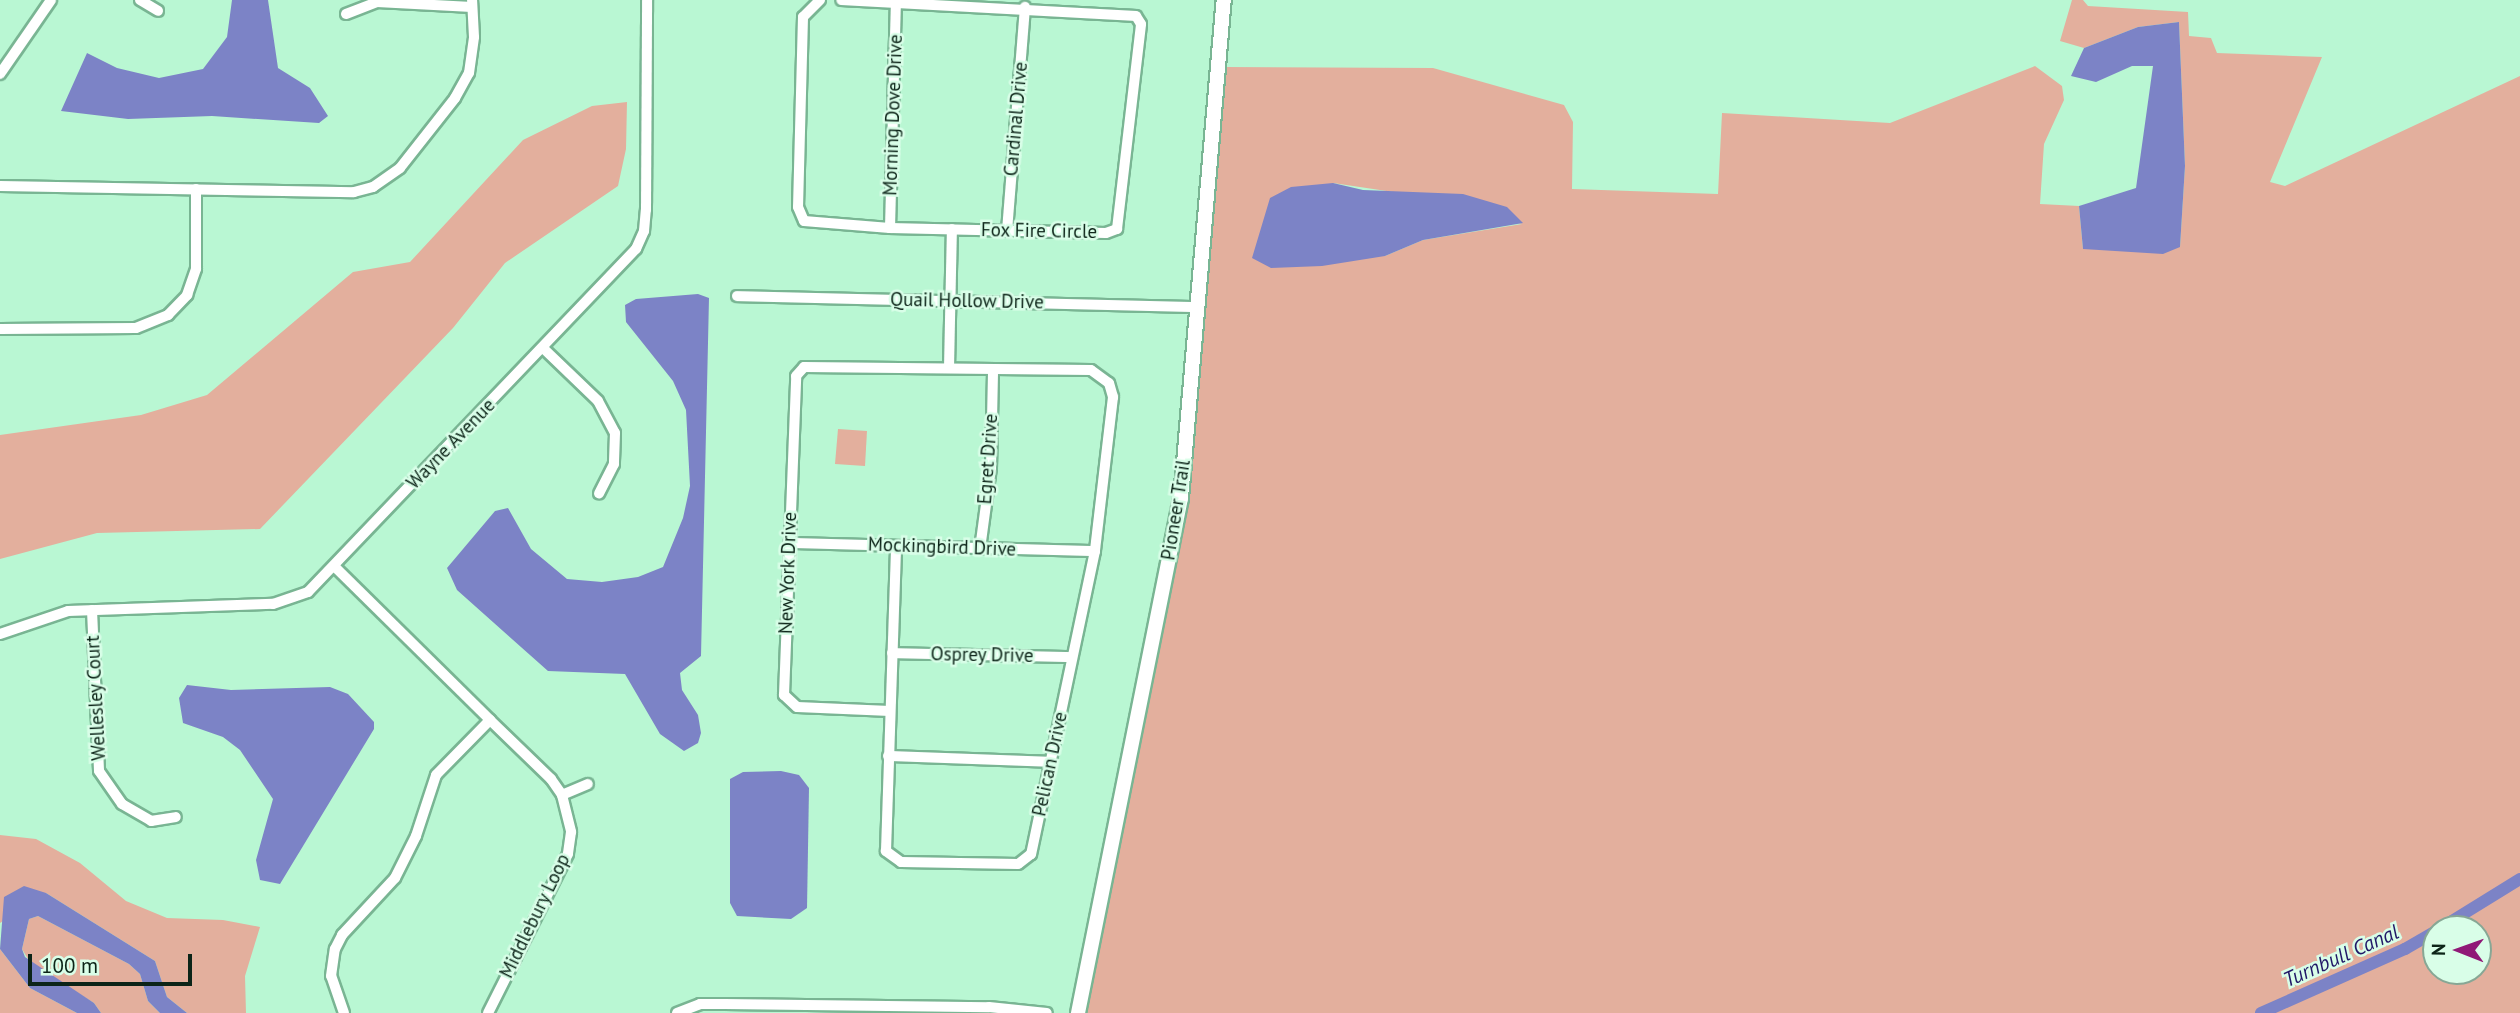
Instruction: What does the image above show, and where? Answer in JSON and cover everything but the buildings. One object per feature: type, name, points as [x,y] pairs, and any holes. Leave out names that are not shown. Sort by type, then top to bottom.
[{"type":"street","points":[[0,74],[51,0]]},
{"type":"street","points":[[140,0],[158,11]]},
{"type":"street","name":"Wayne Avenue","points":[[0,634],[68,611],[273,604],[309,592],[636,249],[645,231],[647,0]]},
{"type":"street","name":"Fox Fire Circle","points":[[820,0],[803,17],[797,207],[804,221],[813,225],[1106,233],[1121,223],[1141,24],[1130,12],[841,0]]},
{"type":"street","name":"Pioneer Trail","points":[[1078,1013],[1181,498],[1224,0]]},
{"type":"street","points":[[0,186],[354,192],[373,187],[400,168],[456,98],[472,61],[472,3],[377,2],[346,14]]},
{"type":"street","name":"Morning Dove Drive","points":[[890,228],[896,3]]},
{"type":"street","name":"Cardinal Drive","points":[[1007,231],[1025,7]]},
{"type":"street","points":[[0,329],[136,328],[169,315],[187,295],[196,269],[196,189]]},
{"type":"street","points":[[949,368],[952,229]]},
{"type":"street","name":"Quail Hollow Drive","points":[[737,296],[1197,307]]},
{"type":"street","points":[[543,348],[598,401],[615,433],[614,464],[599,493]]},
{"type":"street","name":"Pelican Drive","points":[[793,439],[796,376],[804,366],[1091,370],[1109,383],[1113,397],[1095,551],[1027,860],[1018,864],[901,862],[886,851],[896,546]]},
{"type":"street","name":"Egret Drive","points":[[981,549],[991,468],[993,369]]},
{"type":"street","name":"New York Drive","points":[[793,439],[785,695],[792,705],[890,712]]},
{"type":"street","name":"Mockingbird Drive","points":[[789,543],[1095,551]]},
{"type":"street","points":[[334,566],[562,795],[588,784]]},
{"type":"street","name":"Wellesley Court","points":[[92,610],[99,771],[122,804],[151,821],[176,817]]},
{"type":"street","name":"Osprey Drive","points":[[892,653],[1072,657]]},
{"type":"street","points":[[344,1013],[331,976],[338,942],[395,878],[416,836],[436,775],[490,720]]},
{"type":"street","points":[[888,755],[1050,762]]},
{"type":"street","name":"Middlebury Loop","points":[[488,1013],[568,854],[571,832],[562,795]]},
{"type":"street","points":[[677,1013],[700,1004],[1047,1013]]},
{"type":"shaded area","points":[[2072,0],[2083,0],[2088,6],[2188,12],[2189,36],[2211,38],[2217,53],[2322,57],[2270,182],[2285,186],[2520,76],[2520,1013],[1084,1013],[1188,498],[1224,67],[1433,68],[1564,105],[1573,122],[1572,189],[1718,194],[1722,113],[1890,123],[2035,66],[2062,86],[2064,100],[2044,144],[2040,204],[2079,206],[2083,249],[2180,247],[2185,166],[2179,22],[2138,27],[2084,48],[2060,41]],"holes":[[[1333,183],[1400,193],[1522,224],[1423,240],[1385,256]]]},
{"type":"shaded area","points":[[627,102],[626,149],[618,186],[505,263],[453,328],[260,529],[97,533],[0,559],[0,435],[141,415],[207,395],[353,272],[410,262],[523,140],[592,106]]},
{"type":"shaded area","points":[[838,429],[867,431],[865,466],[835,464]]},
{"type":"shaded area","points":[[0,835],[36,839],[80,863],[126,901],[167,918],[223,920],[260,927],[245,976],[246,1013],[187,1013],[167,997],[155,961],[46,893],[0,923]]},
{"type":"shaded area","points":[[38,916],[129,964],[140,974],[148,1001],[160,1013],[101,1013],[94,1003],[31,964],[22,949],[29,919]]},
{"type":"shaded area","points":[[0,949],[30,988],[77,1013],[0,1013]]},
{"type":"water","points":[[232,0],[268,0],[278,68],[310,88],[328,116],[319,123],[212,116],[128,119],[61,111],[87,53],[117,68],[159,78],[203,69],[227,37]]},
{"type":"water","points":[[2179,22],[2185,166],[2180,247],[2163,254],[2083,249],[2079,206],[2136,188],[2153,66],[2132,66],[2096,82],[2071,76],[2084,48],[2138,27]]},
{"type":"water","points":[[1333,183],[1363,190],[1463,194],[1507,207],[1523,223],[1423,240],[1385,256],[1322,266],[1271,268],[1252,258],[1270,198],[1291,187]]},
{"type":"water","points":[[698,294],[709,298],[701,656],[680,673],[682,690],[698,715],[701,733],[698,743],[684,751],[660,734],[625,674],[548,671],[457,590],[447,568],[495,511],[508,508],[531,549],[567,579],[602,582],[638,577],[663,567],[683,518],[690,486],[686,410],[673,381],[626,322],[625,305],[636,299]]},
{"type":"water","points":[[187,685],[231,690],[330,687],[348,694],[374,722],[374,729],[280,884],[260,880],[256,860],[273,799],[240,750],[223,737],[183,723],[179,698]]},
{"type":"water","points":[[781,771],[799,775],[809,788],[807,908],[791,919],[737,916],[730,903],[730,779],[743,772]]},
{"type":"water","points":[[24,886],[46,893],[155,961],[167,997],[187,1013],[160,1013],[148,1001],[140,974],[129,964],[38,916],[29,919],[22,949],[25,957],[94,1003],[101,1013],[77,1013],[30,988],[0,949],[4,897]]},
{"type":"waterway","name":"Turnbull Canal","points":[[2462,915],[2520,879]]},
{"type":"waterway","name":"Turnbull Canal","points":[[2261,1013],[2422,939]]}]
